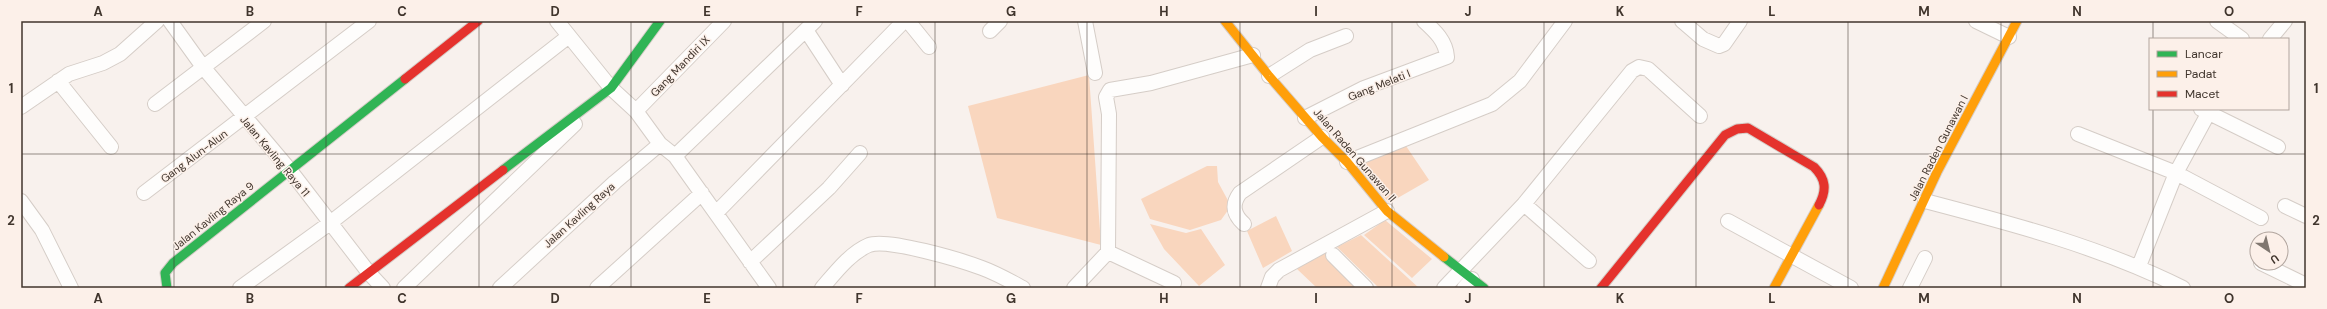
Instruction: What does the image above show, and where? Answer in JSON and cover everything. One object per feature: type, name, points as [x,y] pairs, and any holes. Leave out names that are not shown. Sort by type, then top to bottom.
[{"type":"main road","name":"Jalan Kavling Raya 9","points":[[166,288],[165,273],[173,263],[478,21]]},
{"type":"main road","name":"Jalan Raden Gunawan I","points":[[1883,288],[1937,172],[2017,21]]},
{"type":"main road","name":"Jalan Raden Gunawan II","points":[[1228,22],[1269,76],[1322,137],[1347,162],[1387,211],[1460,270],[1468,283],[1484,288]]},
{"type":"main road","points":[[590,105],[611,88],[657,23]]},
{"type":"main road","points":[[1601,288],[1725,135],[1737,129],[1748,128],[1814,167],[1821,174],[1825,182],[1825,194],[1774,288]]},
{"type":"main road","points":[[349,288],[550,142]]},
{"type":"street","points":[[21,107],[58,81],[82,68],[103,63],[120,54],[157,21]]},
{"type":"street","name":"Jalan Kavling Raya 11","points":[[170,21],[203,67],[244,118],[289,170],[369,273],[384,288]]},
{"type":"street","points":[[155,104],[264,21]]},
{"type":"street","name":"Gang Alun-Alun","points":[[144,193],[369,21]]},
{"type":"street","points":[[557,21],[611,88],[636,111],[660,144],[675,156],[769,288]]},
{"type":"street","name":"Gang Mandiri IX","points":[[636,111],[724,21]]},
{"type":"street","points":[[716,213],[904,21]]},
{"type":"street","points":[[908,21],[929,47]]},
{"type":"street","points":[[1085,21],[1095,73]]},
{"type":"street","name":"Gang Melati I","points":[[1305,118],[1364,88],[1447,57],[1446,50],[1439,36],[1424,21]]},
{"type":"street","points":[[1347,162],[1492,104],[1520,81],[1565,21]]},
{"type":"street","points":[[1682,21],[1703,39],[1719,46],[1724,44],[1740,21]]},
{"type":"street","points":[[1976,21],[2009,36]]},
{"type":"street","points":[[2218,21],[2241,38]]},
{"type":"street","points":[[2271,38],[2284,21]]},
{"type":"street","points":[[675,156],[811,26],[842,85]]},
{"type":"street","points":[[240,288],[330,223],[569,36]]},
{"type":"street","points":[[1269,76],[1310,50],[1346,36]]},
{"type":"street","points":[[1074,288],[1108,252],[1109,114],[1106,96],[1110,90],[1151,83],[1253,55]]},
{"type":"street","points":[[1444,288],[1524,204],[1632,71],[1638,67],[1648,69],[1700,116]]},
{"type":"street","points":[[58,81],[111,147]]},
{"type":"street","points":[[404,288],[550,142],[585,114],[590,105]]},
{"type":"street","points":[[2138,266],[2176,174],[2205,111],[2278,147]]},
{"type":"street","points":[[2078,134],[2176,174],[2261,218]]},
{"type":"street","points":[[1244,224],[1238,218],[1234,209],[1235,202],[1240,193],[1322,137]]},
{"type":"street","name":"Jalan Kavling Raya","points":[[500,288],[615,182],[660,144]]},
{"type":"street","points":[[750,262],[829,188],[860,153]]},
{"type":"street","points":[[597,288],[702,193]]},
{"type":"street","points":[[1925,200],[2023,226],[2138,266],[2183,288]]},
{"type":"street","points":[[21,201],[42,230],[71,288]]},
{"type":"street","points":[[1524,204],[1589,261]]},
{"type":"street","points":[[2285,206],[2306,216]]},
{"type":"street","points":[[1268,288],[1272,277],[1279,270],[1387,211]]},
{"type":"street","points":[[1728,221],[1851,288]]},
{"type":"street","points":[[822,288],[848,260],[868,245],[878,243],[902,246],[982,268],[1023,288]]},
{"type":"street","points":[[1108,252],[1174,283]]},
{"type":"street","points":[[1333,255],[1366,288]]},
{"type":"street","points":[[1910,288],[1925,258]]},
{"type":"street","points":[[2277,271],[2306,285]]},
{"type":"shaded area","points":[[1089,75],[1101,245],[997,218],[968,106]]},
{"type":"shaded area","points":[[1404,143],[1429,180],[1389,203],[1355,163]]},
{"type":"shaded area","points":[[1207,166],[1217,166],[1218,182],[1231,206],[1221,220],[1190,230],[1150,219],[1141,199]]},
{"type":"shaded area","points":[[1276,216],[1292,251],[1263,268],[1247,231]]},
{"type":"shaded area","points":[[1385,220],[1432,259],[1412,278],[1364,235]]},
{"type":"shaded area","points":[[1150,224],[1186,233],[1201,229],[1225,265],[1199,286],[1164,249]]},
{"type":"shaded area","points":[[1361,235],[1419,288],[1379,288],[1337,247]]},
{"type":"shaded area","points":[[1324,253],[1359,288],[1317,288],[1297,269]]},
{"type":"traffic: fast","points":[[503,170],[611,88],[660,21]]},
{"type":"traffic: fast","points":[[167,288],[165,273],[173,263],[405,79]]},
{"type":"traffic: fast","points":[[1444,257],[1484,288]]},
{"type":"traffic: slow","points":[[1225,21],[1269,76],[1322,137],[1347,162],[1387,211],[1444,257]]},
{"type":"traffic: slow","points":[[1883,288],[1937,172],[2017,21]]},
{"type":"traffic: slow","points":[[1774,288],[1819,205]]},
{"type":"traffic: jam","points":[[405,79],[478,21]]},
{"type":"traffic: jam","points":[[1601,288],[1725,135],[1737,129],[1748,128],[1814,167],[1821,176],[1824,185],[1822,200],[1819,205]]},
{"type":"traffic: jam","points":[[349,288],[503,170]]}]
